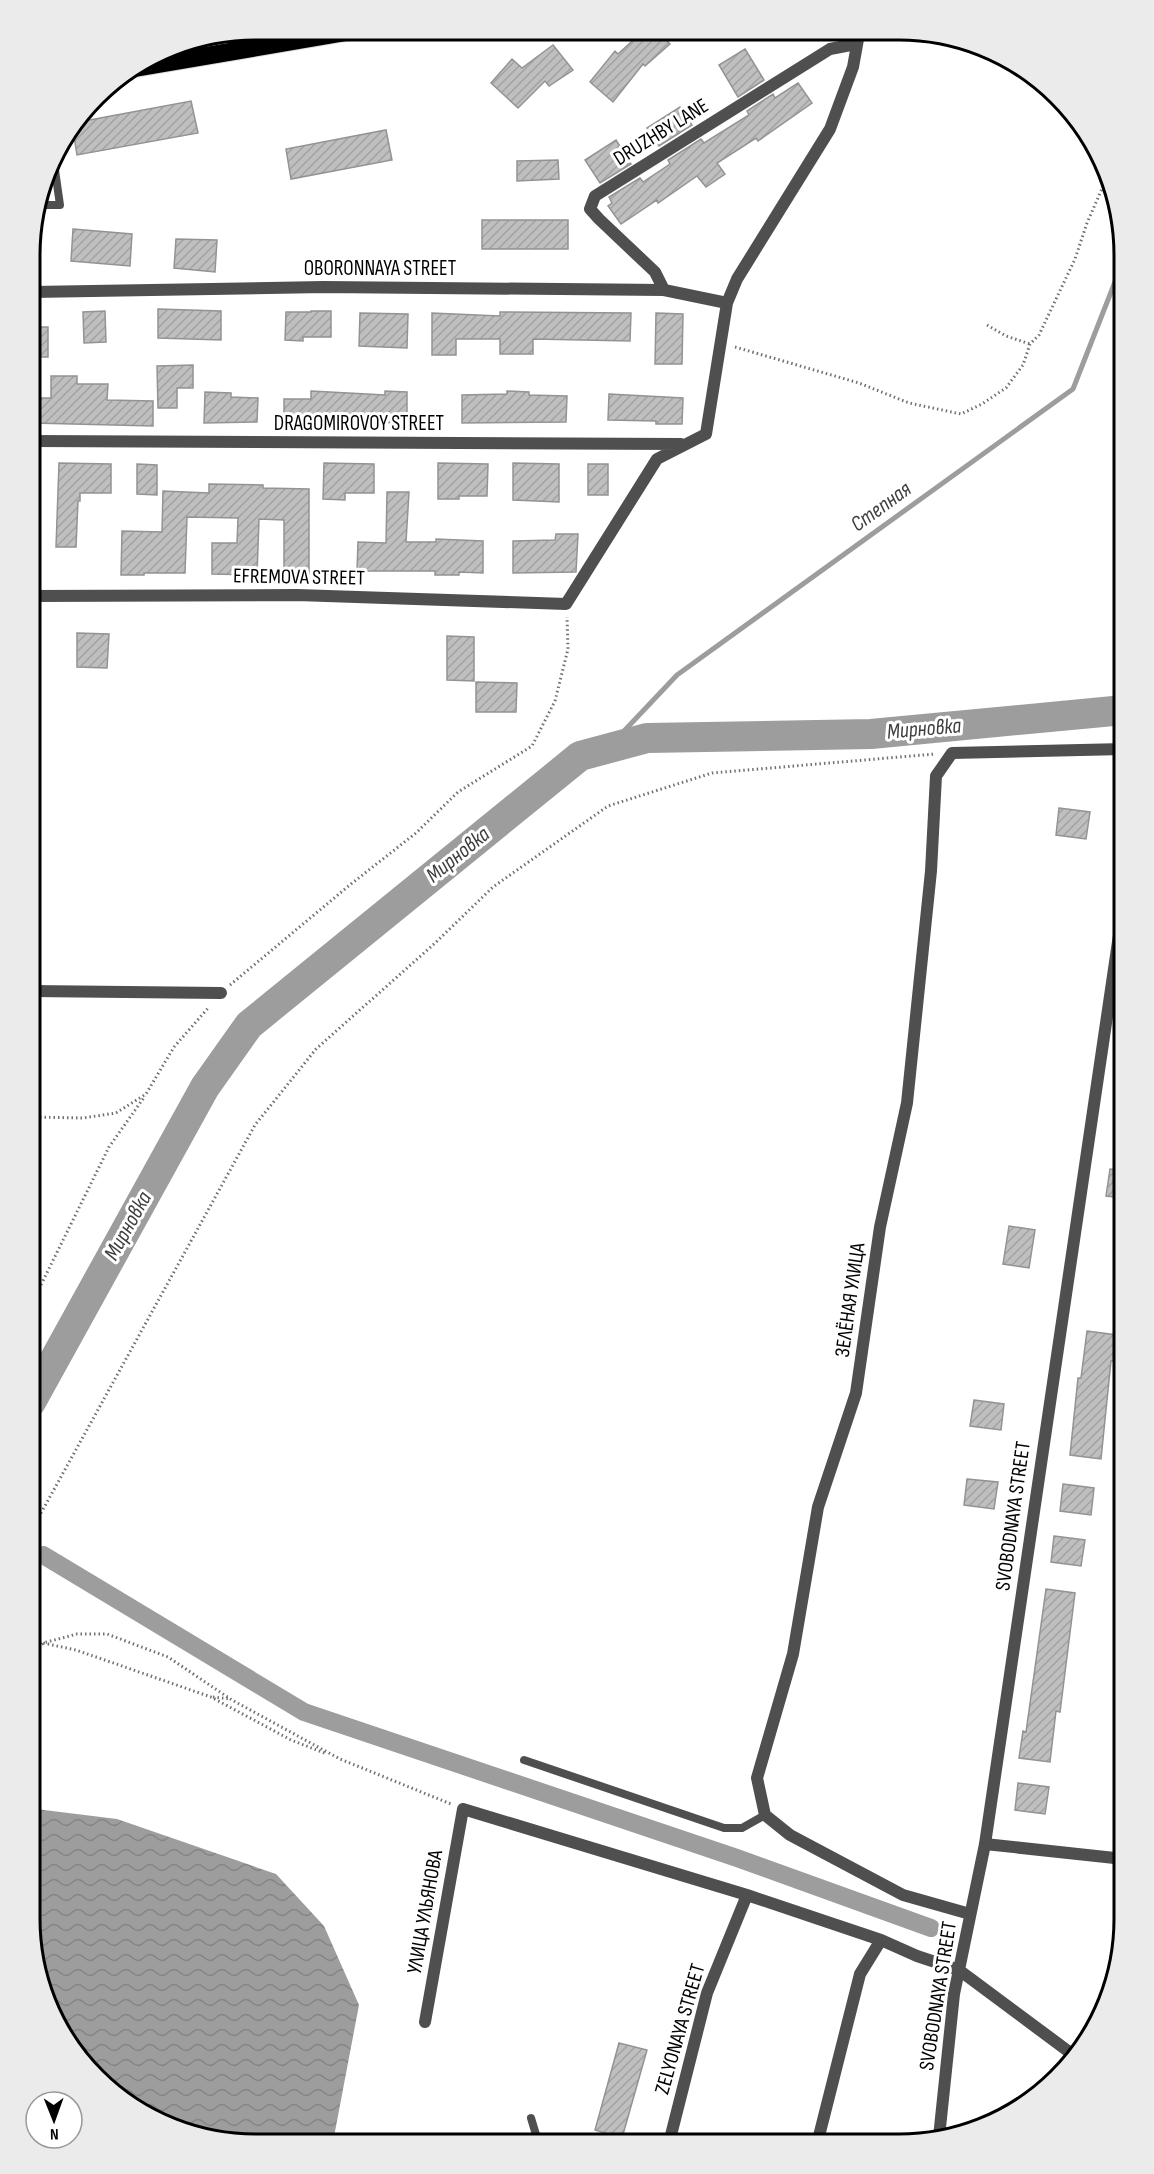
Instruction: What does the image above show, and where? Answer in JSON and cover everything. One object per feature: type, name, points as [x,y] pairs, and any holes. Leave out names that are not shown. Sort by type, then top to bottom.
[{"type":"highway","points":[[167,60],[237,42]]},
{"type":"street","name":"DRUZHBY LANE","points":[[664,290],[655,272],[590,209],[595,196],[830,50],[855,40]]},
{"type":"street","points":[[567,604],[657,459],[706,434],[727,303],[737,279],[830,129],[853,67],[858,40]]},
{"type":"street","name":"OBORONNAYA STREET","points":[[40,292],[324,287],[664,290],[727,303]]},
{"type":"street","name":"DRAGOMIROVOY STREET","points":[[40,441],[685,444]]},
{"type":"street","name":"EFREMOVA STREET","points":[[40,596],[297,595],[567,604]]},
{"type":"street","points":[[952,753],[1114,749]]},
{"type":"street","name":"ЗЕЛЁНАЯ УЛИЦА","points":[[765,1815],[757,1778],[793,1654],[818,1507],[856,1393],[880,1227],[907,1103],[931,871],[936,776],[952,753]]},
{"type":"street","name":"SVOBODNAYA STREET","points":[[940,2129],[954,1994],[985,1844],[1114,969]]},
{"type":"street","points":[[40,991],[221,993]]},
{"type":"street","points":[[463,1809],[747,1895],[881,1940],[917,1956],[959,1970],[1068,2051]]},
{"type":"street","name":"УЛИЦА УЛЬЯНОВА","points":[[425,2022],[463,1809]]},
{"type":"street","points":[[765,1815],[790,1835],[903,1895],[970,1914]]},
{"type":"street","points":[[985,1844],[1114,1857]]},
{"type":"street","name":"ZELYONAYA STREET","points":[[671,2134],[707,1993],[747,1895]]},
{"type":"street","points":[[820,2134],[860,1974],[881,1940]]},
{"type":"lane","points":[[47,205],[60,205],[56,176]]},
{"type":"lane","points":[[524,1760],[724,1828],[742,1827],[765,1815]]},
{"type":"lane","points":[[531,2118],[536,2134]]},
{"type":"path","points":[[720,343],[859,383],[909,403],[961,414],[982,404],[1006,388],[1023,365],[1030,344],[1039,334],[1075,259],[1102,188]]},
{"type":"path","points":[[987,325],[1006,336],[1030,344]]},
{"type":"path","points":[[40,1287],[109,1147],[146,1094],[174,1047],[221,993],[351,884],[416,833],[458,792],[532,746],[555,701],[568,649],[567,604]]},
{"type":"path","points":[[40,1515],[255,1125],[316,1049],[434,945],[493,886],[608,806],[712,773],[952,753]]},
{"type":"path","points":[[40,1117],[83,1118],[116,1113],[146,1094]]},
{"type":"path","points":[[40,1643],[77,1634],[107,1634],[168,1657],[232,1700],[339,1759]]},
{"type":"path","points":[[40,1646],[43,1643]]},
{"type":"path","points":[[43,1643],[76,1650],[211,1697],[291,1740],[463,1809]]},
{"type":"path","points":[[211,1697],[232,1700]]},
{"type":"water","points":[[40,1809],[117,1819],[276,1874],[324,1926],[359,2005],[335,2134],[227,2132],[186,2122],[148,2105],[103,2071],[85,2050],[69,2026],[52,1988],[42,1947],[40,1919]]},
{"type":"building","points":[[633,40],[667,40],[670,44],[645,66],[643,64],[613,102],[590,82],[615,51],[618,54]]},
{"type":"building","points":[[553,45],[573,70],[549,86],[545,81],[518,108],[491,83],[512,59],[522,68]]},
{"type":"building","points":[[745,49],[764,80],[738,97],[719,65]]},
{"type":"building","points":[[798,83],[812,103],[758,141],[756,138],[717,163],[725,174],[706,187],[697,176],[658,203],[657,200],[621,224],[608,206],[612,203],[609,197],[640,178],[643,182],[670,164],[668,160],[701,139],[704,143],[749,115],[747,111],[773,94],[775,98]]},
{"type":"building","points":[[191,101],[198,133],[77,155],[75,140],[88,120]]},
{"type":"building","points":[[680,107],[692,125],[659,146],[647,128]]},
{"type":"building","points":[[386,130],[392,160],[291,179],[286,149]]},
{"type":"building","points":[[616,140],[631,164],[600,183],[585,160]]},
{"type":"building","points":[[558,160],[559,179],[517,181],[517,161]]},
{"type":"building","points":[[482,220],[568,220],[568,249],[482,249]]},
{"type":"building","points":[[73,229],[132,234],[130,266],[71,261]]},
{"type":"building","points":[[176,239],[217,240],[215,272],[174,268]]},
{"type":"building","points":[[158,309],[221,311],[221,340],[158,338]]},
{"type":"building","points":[[105,311],[106,342],[84,343],[83,312]]},
{"type":"building","points":[[331,311],[331,337],[303,337],[303,341],[285,340],[286,312]]},
{"type":"building","points":[[500,312],[631,313],[630,341],[533,339],[533,354],[500,354],[500,339],[456,339],[456,355],[432,355],[432,313],[500,316]]},
{"type":"building","points":[[360,313],[408,314],[407,348],[359,346]]},
{"type":"building","points":[[656,313],[683,314],[682,364],[655,364]]},
{"type":"building","points":[[40,327],[48,327],[48,357],[40,357]]},
{"type":"building","points":[[193,365],[193,388],[177,388],[177,408],[158,408],[157,366]]},
{"type":"building","points":[[51,376],[77,376],[77,384],[108,384],[107,400],[153,401],[153,426],[40,423],[40,398],[51,398]]},
{"type":"building","points":[[311,391],[385,395],[385,391],[407,392],[407,423],[284,421],[284,399],[311,399]]},
{"type":"building","points":[[507,391],[529,392],[529,395],[567,396],[566,422],[462,423],[462,395],[507,394]]},
{"type":"building","points":[[205,392],[231,393],[231,397],[258,398],[257,422],[204,423]]},
{"type":"building","points":[[609,394],[683,398],[682,424],[608,420]]},
{"type":"building","points":[[59,463],[111,464],[111,493],[80,493],[76,547],[56,547]]},
{"type":"building","points":[[324,463],[374,464],[374,493],[345,493],[345,500],[323,499]]},
{"type":"building","points":[[438,463],[488,464],[487,496],[438,499]]},
{"type":"building","points":[[513,463],[559,464],[559,502],[513,500]]},
{"type":"building","points":[[137,464],[157,465],[157,495],[137,494]]},
{"type":"building","points":[[588,464],[608,464],[608,495],[588,495]]},
{"type":"building","points":[[209,484],[309,489],[309,574],[284,574],[284,520],[259,519],[257,575],[212,574],[212,543],[237,543],[238,518],[187,517],[185,573],[121,575],[122,531],[162,532],[163,491],[209,493]]},
{"type":"building","points":[[387,492],[409,492],[406,542],[436,542],[436,539],[483,541],[483,573],[459,572],[459,575],[435,575],[435,571],[357,571],[358,542],[386,543]]},
{"type":"building","points":[[556,534],[578,534],[576,572],[513,573],[513,541],[555,540]]},
{"type":"building","points":[[77,633],[109,634],[107,668],[77,667]]},
{"type":"building","points":[[447,636],[474,637],[474,681],[447,680]]},
{"type":"building","points":[[476,682],[517,683],[516,712],[476,712]]},
{"type":"building","points":[[1059,808],[1090,812],[1086,839],[1056,835]]},
{"type":"building","points":[[1110,1169],[1114,1170],[1114,1197],[1106,1196]]},
{"type":"building","points":[[1009,1226],[1035,1230],[1029,1268],[1003,1264]]},
{"type":"building","points":[[1087,1331],[1114,1335],[1114,1361],[1111,1361],[1101,1459],[1070,1455],[1078,1378],[1081,1378]]},
{"type":"building","points":[[974,1400],[1004,1404],[1001,1430],[970,1426]]},
{"type":"building","points":[[967,1479],[998,1482],[994,1509],[964,1505]]},
{"type":"building","points":[[1063,1484],[1094,1488],[1091,1515],[1060,1511]]},
{"type":"building","points":[[1054,1536],[1085,1540],[1081,1566],[1051,1562]]},
{"type":"building","points":[[1046,1589],[1075,1593],[1060,1712],[1056,1711],[1050,1762],[1019,1758],[1023,1731],[1026,1732]]},
{"type":"building","points":[[1018,1783],[1049,1787],[1045,1814],[1015,1810]]},
{"type":"building","points":[[619,2043],[647,2050],[623,2134],[608,2134],[595,2130]]},
{"type":"waterway","name":"Степная","points":[[607,749],[677,675],[1073,389],[1114,284]]},
{"type":"waterway","name":"Мирновка","points":[[40,1386],[205,1087],[249,1025],[580,756],[647,738],[871,734],[1114,711]]},
{"type":"waterway","points":[[43,1555],[304,1712],[737,1858],[931,1928]]}]
